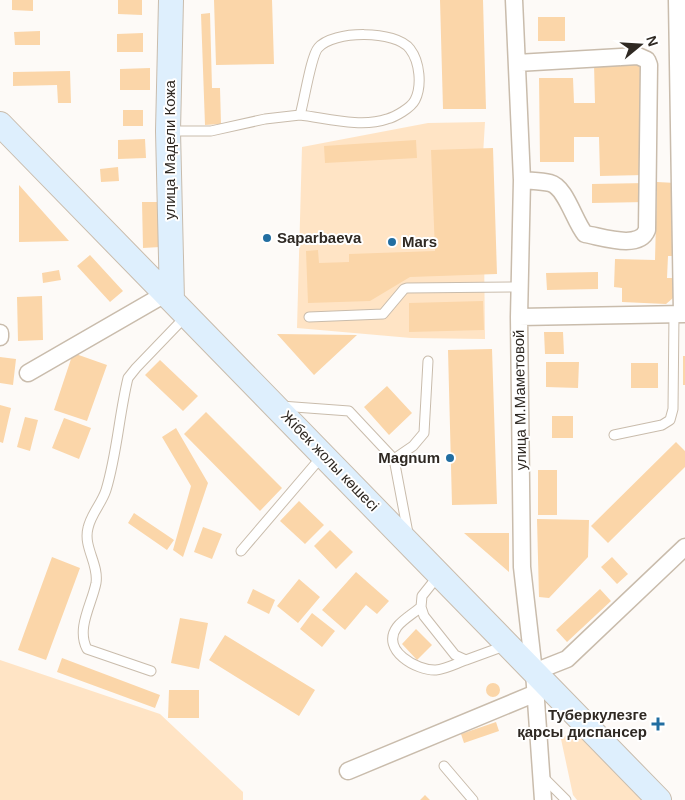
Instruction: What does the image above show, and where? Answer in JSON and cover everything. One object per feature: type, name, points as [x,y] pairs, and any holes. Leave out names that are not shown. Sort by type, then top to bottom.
[{"type":"main road","name":"улица Мадели Кожа","points":[[171,0],[168,131],[175,303]]},
{"type":"main road","name":"Жібек жолы көшесі","points":[[0,124],[440,574],[508,645],[535,682],[659,800]]},
{"type":"street","name":"улица М.Маметовой","points":[[514,0],[522,180],[518,317],[522,566],[535,682],[543,800]]},
{"type":"street","points":[[518,317],[680,314],[678,0]]},
{"type":"street","points":[[517,63],[638,56],[647,60],[649,65],[647,230],[645,236],[634,242],[586,234],[578,225],[561,190],[552,183],[522,180]]},
{"type":"street","points":[[28,373],[175,303]]},
{"type":"street","points":[[348,771],[535,682],[567,659],[685,548]]},
{"type":"lane","points":[[168,131],[211,131],[265,119],[300,115],[367,122],[387,119],[402,111],[414,101],[420,81],[410,48],[398,40],[377,36],[345,36],[327,41],[317,49],[300,115]]},
{"type":"lane","points":[[309,317],[383,314],[404,289],[407,288],[519,287]]},
{"type":"lane","points":[[151,671],[87,648],[82,640],[96,581],[94,562],[88,545],[87,528],[106,491],[128,378],[175,303]]},
{"type":"lane","points":[[614,435],[662,425],[670,420],[673,409],[680,314]]},
{"type":"lane","points":[[394,459],[413,446],[424,432],[428,361]]},
{"type":"lane","points":[[276,406],[349,411],[394,459],[410,543]]},
{"type":"lane","points":[[240,551],[323,454]]},
{"type":"lane","points":[[440,574],[422,596],[421,607],[424,616],[455,655],[466,660]]},
{"type":"lane","points":[[421,607],[396,628],[393,639],[396,649],[412,666],[437,670],[508,645]]},
{"type":"lane","points":[[444,766],[473,800]]},
{"type":"lane","points":[[542,776],[566,800]]},
{"type":"shaded area","name":"Mars","points":[[485,122],[483,155],[485,339],[411,338],[297,328],[302,147],[428,123]]},
{"type":"shaded area","points":[[0,660],[160,714],[243,792],[243,800],[0,800]]},
{"type":"shaded area","points":[[573,730],[642,800],[577,800],[573,795],[561,739]]},
{"type":"building","points":[[12,0],[33,0],[33,11],[12,10]]},
{"type":"building","points":[[118,0],[142,0],[142,15],[118,14]]},
{"type":"building","points":[[214,0],[272,0],[274,64],[216,65]]},
{"type":"building","points":[[440,0],[483,0],[486,109],[443,109]]},
{"type":"building","points":[[210,13],[212,88],[220,88],[221,124],[205,125],[201,14]]},
{"type":"building","points":[[538,17],[565,17],[565,41],[538,41]]},
{"type":"building","points":[[40,31],[40,45],[15,45],[14,32]]},
{"type":"building","points":[[143,33],[143,52],[117,52],[117,34]]},
{"type":"building","points":[[642,63],[644,175],[600,176],[599,137],[574,137],[574,162],[540,162],[539,78],[573,78],[574,103],[595,103],[594,64]]},
{"type":"building","points":[[150,68],[150,90],[120,90],[120,69]]},
{"type":"building","points":[[70,71],[71,103],[58,103],[57,85],[13,86],[13,72]]},
{"type":"building","points":[[123,110],[143,110],[143,126],[123,126]]},
{"type":"building","points":[[145,139],[146,158],[118,159],[118,140]]},
{"type":"building","points":[[416,140],[417,158],[325,163],[324,146]]},
{"type":"building","points":[[493,148],[497,274],[410,277],[370,301],[308,303],[306,251],[318,250],[319,263],[349,262],[349,254],[435,251],[431,150]]},
{"type":"building","points":[[118,167],[119,181],[101,182],[100,169]]},
{"type":"building","points":[[657,182],[676,183],[674,256],[668,256],[667,278],[673,278],[673,298],[666,304],[622,302],[622,288],[614,287],[615,259],[655,260]]},
{"type":"building","points":[[646,183],[646,202],[592,203],[592,184]]},
{"type":"building","points":[[19,185],[69,241],[19,242]]},
{"type":"building","points":[[142,202],[158,202],[160,247],[143,248]]},
{"type":"building","points":[[90,255],[123,291],[110,302],[77,266]]},
{"type":"building","points":[[59,270],[61,280],[43,283],[42,273]]},
{"type":"building","points":[[598,272],[598,289],[547,290],[546,273]]},
{"type":"building","points":[[42,296],[43,340],[18,341],[17,297]]},
{"type":"building","points":[[483,301],[484,330],[409,332],[409,303]]},
{"type":"building","points":[[544,332],[563,332],[564,354],[545,354]]},
{"type":"building","points":[[277,334],[357,335],[314,375]]},
{"type":"building","points":[[492,349],[497,504],[452,505],[448,350]]},
{"type":"building","points":[[73,353],[107,365],[87,421],[54,410]]},
{"type":"building","points":[[683,356],[685,356],[685,385],[683,385]]},
{"type":"building","points":[[0,357],[16,359],[13,385],[0,383]]},
{"type":"building","points":[[160,360],[198,396],[183,411],[145,375]]},
{"type":"building","points":[[546,362],[579,362],[578,388],[546,387]]},
{"type":"building","points":[[631,363],[658,363],[658,388],[631,388]]},
{"type":"building","points":[[387,386],[412,413],[389,435],[364,407]]},
{"type":"building","points":[[0,405],[11,408],[3,443],[0,442]]},
{"type":"building","points":[[206,412],[282,488],[260,511],[184,434]]},
{"type":"building","points":[[552,416],[573,416],[573,438],[552,438]]},
{"type":"building","points":[[25,417],[38,420],[30,451],[17,447]]},
{"type":"building","points":[[64,418],[91,428],[79,459],[52,448]]},
{"type":"building","points":[[176,428],[208,483],[183,557],[173,550],[191,486],[162,437]]},
{"type":"building","points":[[676,442],[685,451],[685,467],[608,543],[591,526]]},
{"type":"building","points":[[538,470],[557,470],[557,515],[538,515]]},
{"type":"building","points":[[299,501],[324,525],[305,544],[280,521]]},
{"type":"building","points":[[134,513],[174,540],[167,550],[128,523]]},
{"type":"building","points":[[537,519],[589,520],[588,557],[549,598],[539,597]]},
{"type":"building","points":[[203,527],[222,534],[212,559],[194,552]]},
{"type":"building","points":[[330,530],[353,552],[336,569],[314,546]]},
{"type":"building","points":[[464,533],[509,533],[509,572]]},
{"type":"building","points":[[52,557],[80,568],[46,660],[18,650]]},
{"type":"building","points":[[612,557],[628,574],[617,584],[601,567]]},
{"type":"building","points":[[356,572],[389,601],[377,614],[366,605],[345,630],[322,610]]},
{"type":"building","points":[[299,579],[320,597],[298,623],[277,606]]},
{"type":"building","points":[[253,589],[275,600],[269,614],[247,603]]},
{"type":"building","points":[[600,589],[611,601],[567,642],[556,630]]},
{"type":"building","points":[[312,613],[335,631],[322,647],[300,629]]},
{"type":"building","points":[[180,618],[208,623],[199,669],[171,663]]},
{"type":"building","points":[[416,629],[432,645],[417,660],[402,644]]},
{"type":"building","points":[[225,635],[315,690],[299,716],[209,660]]},
{"type":"building","points":[[62,658],[160,695],[155,708],[57,672]]},
{"type":"building","points":[[490,683],[496,683],[500,690],[496,697],[490,697],[486,693],[486,687]]},
{"type":"building","points":[[169,690],[199,690],[199,718],[168,718]]},
{"type":"building","points":[[496,722],[499,731],[464,743],[461,734]]},
{"type":"building","points":[[425,795],[430,800],[420,800]]},
{"type":"place","name":"Saparbaeva","points":[[267,238]]},
{"type":"place","name":"Mars","points":[[392,242]]},
{"type":"place","name":"Magnum","points":[[450,458]]},
{"type":"place","name":"Туберкулезге қарсы диспансер","points":[[658,724]]}]
